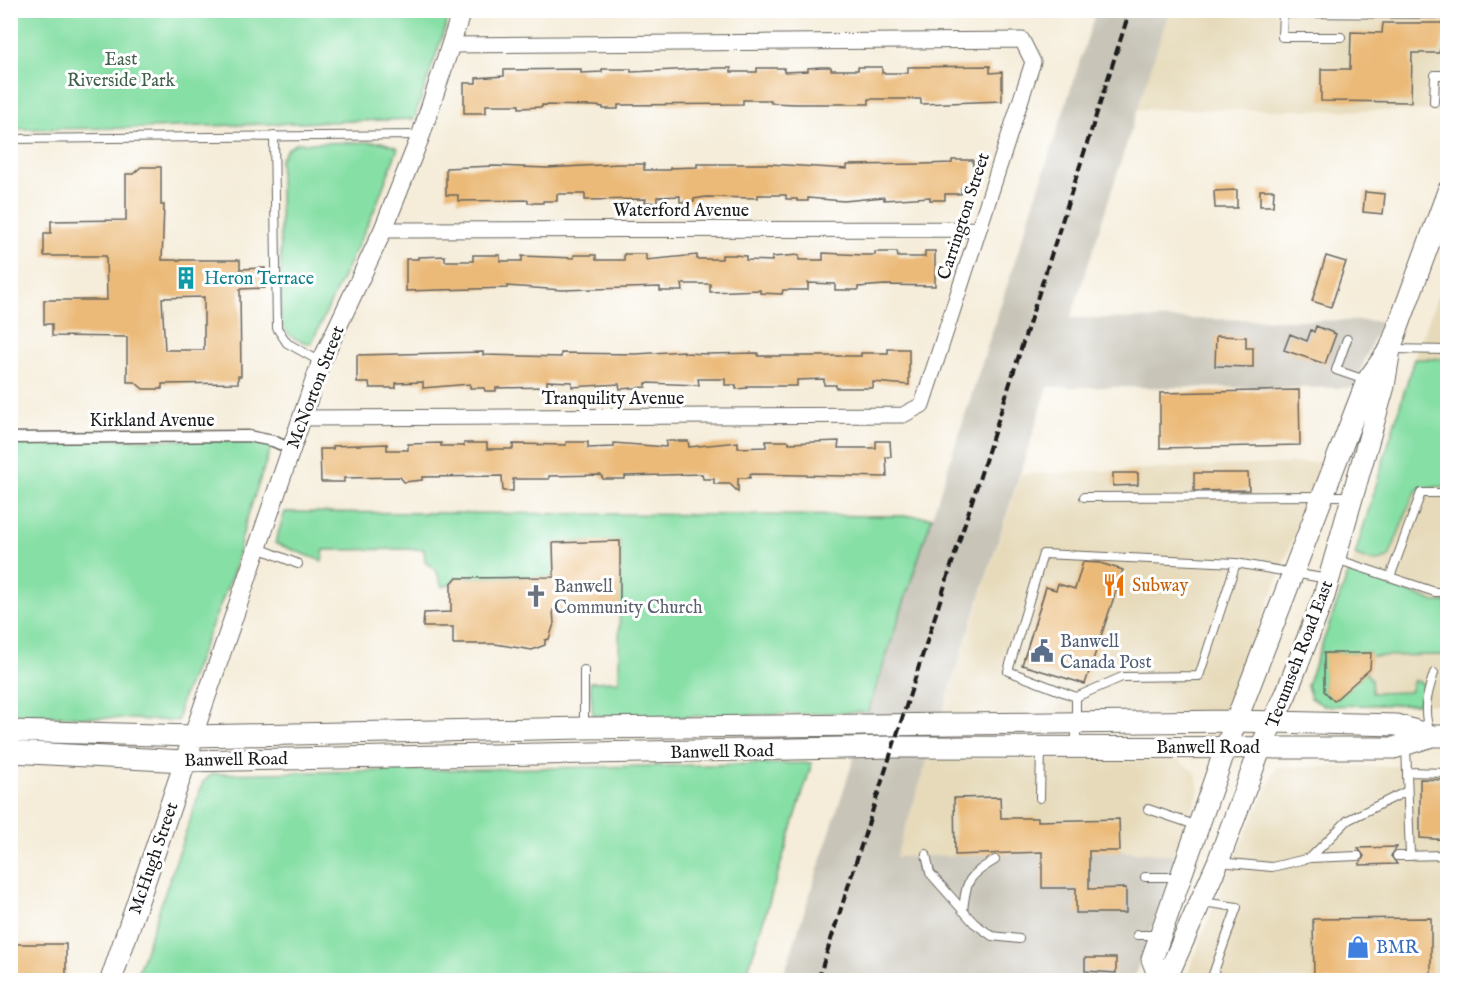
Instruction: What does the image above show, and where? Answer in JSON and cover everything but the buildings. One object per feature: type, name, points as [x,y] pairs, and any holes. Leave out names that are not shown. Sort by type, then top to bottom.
[{"type":"main road","name":"Tecumseh Road East","points":[[1375,383],[1352,496],[1328,579],[1274,723],[1261,747],[1218,862],[1171,968],[1156,977],[1152,959],[1226,747],[1323,496],[1390,349],[1448,191]]},
{"type":"main road","name":"Banwell Road","points":[[10,731],[193,736],[584,728],[1236,721],[1397,725],[1440,736]]},
{"type":"main road","name":"McHugh Street","points":[[111,981],[193,736]]},
{"type":"main road","name":"Banwell Road","points":[[10,752],[185,761],[881,748],[1394,748],[1440,736]]},
{"type":"street","name":"McNorton Street","points":[[193,736],[321,362],[382,230],[421,135],[462,10]]},
{"type":"street","name":"Carrington Street","points":[[451,45],[1022,40],[1034,62],[922,405]]},
{"type":"street","name":"Waterford Avenue","points":[[382,230],[979,229]]},
{"type":"street","name":"Tranquility Avenue","points":[[303,418],[903,415],[922,405]]},
{"type":"street","name":"Kirkland Avenue","points":[[10,438],[248,436],[273,441],[291,449]]},
{"type":"lane","points":[[1341,37],[1282,37],[1283,13],[1448,14]]},
{"type":"lane","points":[[1434,102],[1436,75],[1448,75]]},
{"type":"lane","points":[[10,139],[421,135]]},
{"type":"lane","points":[[274,136],[277,328],[287,343],[321,362]]},
{"type":"lane","points":[[1347,339],[1336,370],[1375,383]]},
{"type":"lane","points":[[1390,349],[1447,348]]},
{"type":"lane","points":[[1390,577],[1421,493],[1448,493]]},
{"type":"lane","points":[[1084,497],[1352,496]]},
{"type":"lane","points":[[259,548],[298,564]]},
{"type":"lane","points":[[1236,563],[1199,676],[1122,677],[1076,697],[1008,671],[1043,554],[1236,563],[1328,579]]},
{"type":"lane","points":[[1334,559],[1435,592],[1448,592]]},
{"type":"lane","points":[[584,670],[584,728]]},
{"type":"lane","points":[[1434,673],[1425,703],[1424,717],[1440,736]]},
{"type":"lane","points":[[1076,697],[1076,747]]},
{"type":"lane","points":[[1406,744],[1410,855]]},
{"type":"lane","points":[[1040,798],[1041,747]]},
{"type":"lane","points":[[1407,772],[1448,773]]},
{"type":"lane","points":[[1310,858],[1348,820],[1407,791]]},
{"type":"lane","points":[[1148,809],[1199,826]]},
{"type":"lane","points":[[926,854],[930,873],[963,911],[992,936],[1019,939]]},
{"type":"lane","points":[[1397,856],[1448,855]]},
{"type":"lane","points":[[1218,862],[1272,867],[1310,858],[1358,856]]},
{"type":"lane","points":[[963,911],[965,885],[974,873],[995,860]]},
{"type":"lane","points":[[1145,877],[1181,877]]},
{"type":"lane","points":[[1200,902],[1237,907],[1211,981]]},
{"type":"lane","points":[[1137,935],[1161,935]]},
{"type":"lane","points":[[1156,977],[1199,981]]},
{"type":"shaded area","points":[[1096,11],[1169,11],[1071,318],[1381,321],[1353,388],[1048,387],[896,857],[1120,851],[1179,855],[1133,980],[782,980]]},
{"type":"shaded area","points":[[1169,11],[1447,11],[1447,111],[1137,109]]},
{"type":"shaded area","points":[[1447,271],[1447,704],[1324,706],[1311,698],[1307,685],[1355,555],[1414,359]]},
{"type":"shaded area","points":[[1324,462],[1224,715],[942,717],[1021,474]]},
{"type":"shaded area","points":[[928,758],[1179,760],[1196,773],[1199,789],[1179,855],[1120,851],[896,858]]},
{"type":"shaded area","points":[[1447,766],[1447,980],[1185,980],[1226,875],[1277,767]]},
{"type":"green space","name":"East Riverside Park","points":[[10,11],[451,11],[414,119],[150,128],[11,129]]},
{"type":"green space","points":[[382,142],[398,148],[374,211],[311,344],[296,339],[286,331],[281,322],[280,160],[287,149],[297,143]]},
{"type":"green space","points":[[1414,359],[1447,359],[1447,486],[1418,489],[1412,498],[1389,557],[1376,561],[1368,560],[1355,555]]},
{"type":"green space","points":[[11,438],[273,441],[245,524],[235,568],[181,702],[178,721],[11,714]]},
{"type":"green space","points":[[285,512],[932,517],[868,712],[632,718],[593,715],[590,682],[619,681],[620,541],[553,543],[554,577],[456,578],[451,584],[442,587],[436,570],[425,562],[424,549],[324,550],[322,561],[275,543]]},
{"type":"green space","points":[[1349,571],[1435,602],[1447,602],[1447,658],[1441,655],[1371,656],[1370,653],[1325,653],[1324,691],[1336,699],[1366,672],[1371,680],[1372,693],[1410,692],[1414,680],[1422,683],[1424,688],[1418,704],[1324,706],[1311,698],[1307,685]]},
{"type":"green space","points":[[812,763],[745,980],[135,980],[203,782],[212,774]]},
{"type":"railway","points":[[818,980],[1130,10]]},
{"type":"place","name":"Heron Terrace","points":[[186,278]]},
{"type":"place","name":"Subway","points":[[1114,585]]},
{"type":"place","name":"Banwell Community Church","points":[[536,596]]},
{"type":"place","name":"Banwell Canada Post","points":[[1042,651]]},
{"type":"place","name":"BMR","points":[[1358,947]]}]
